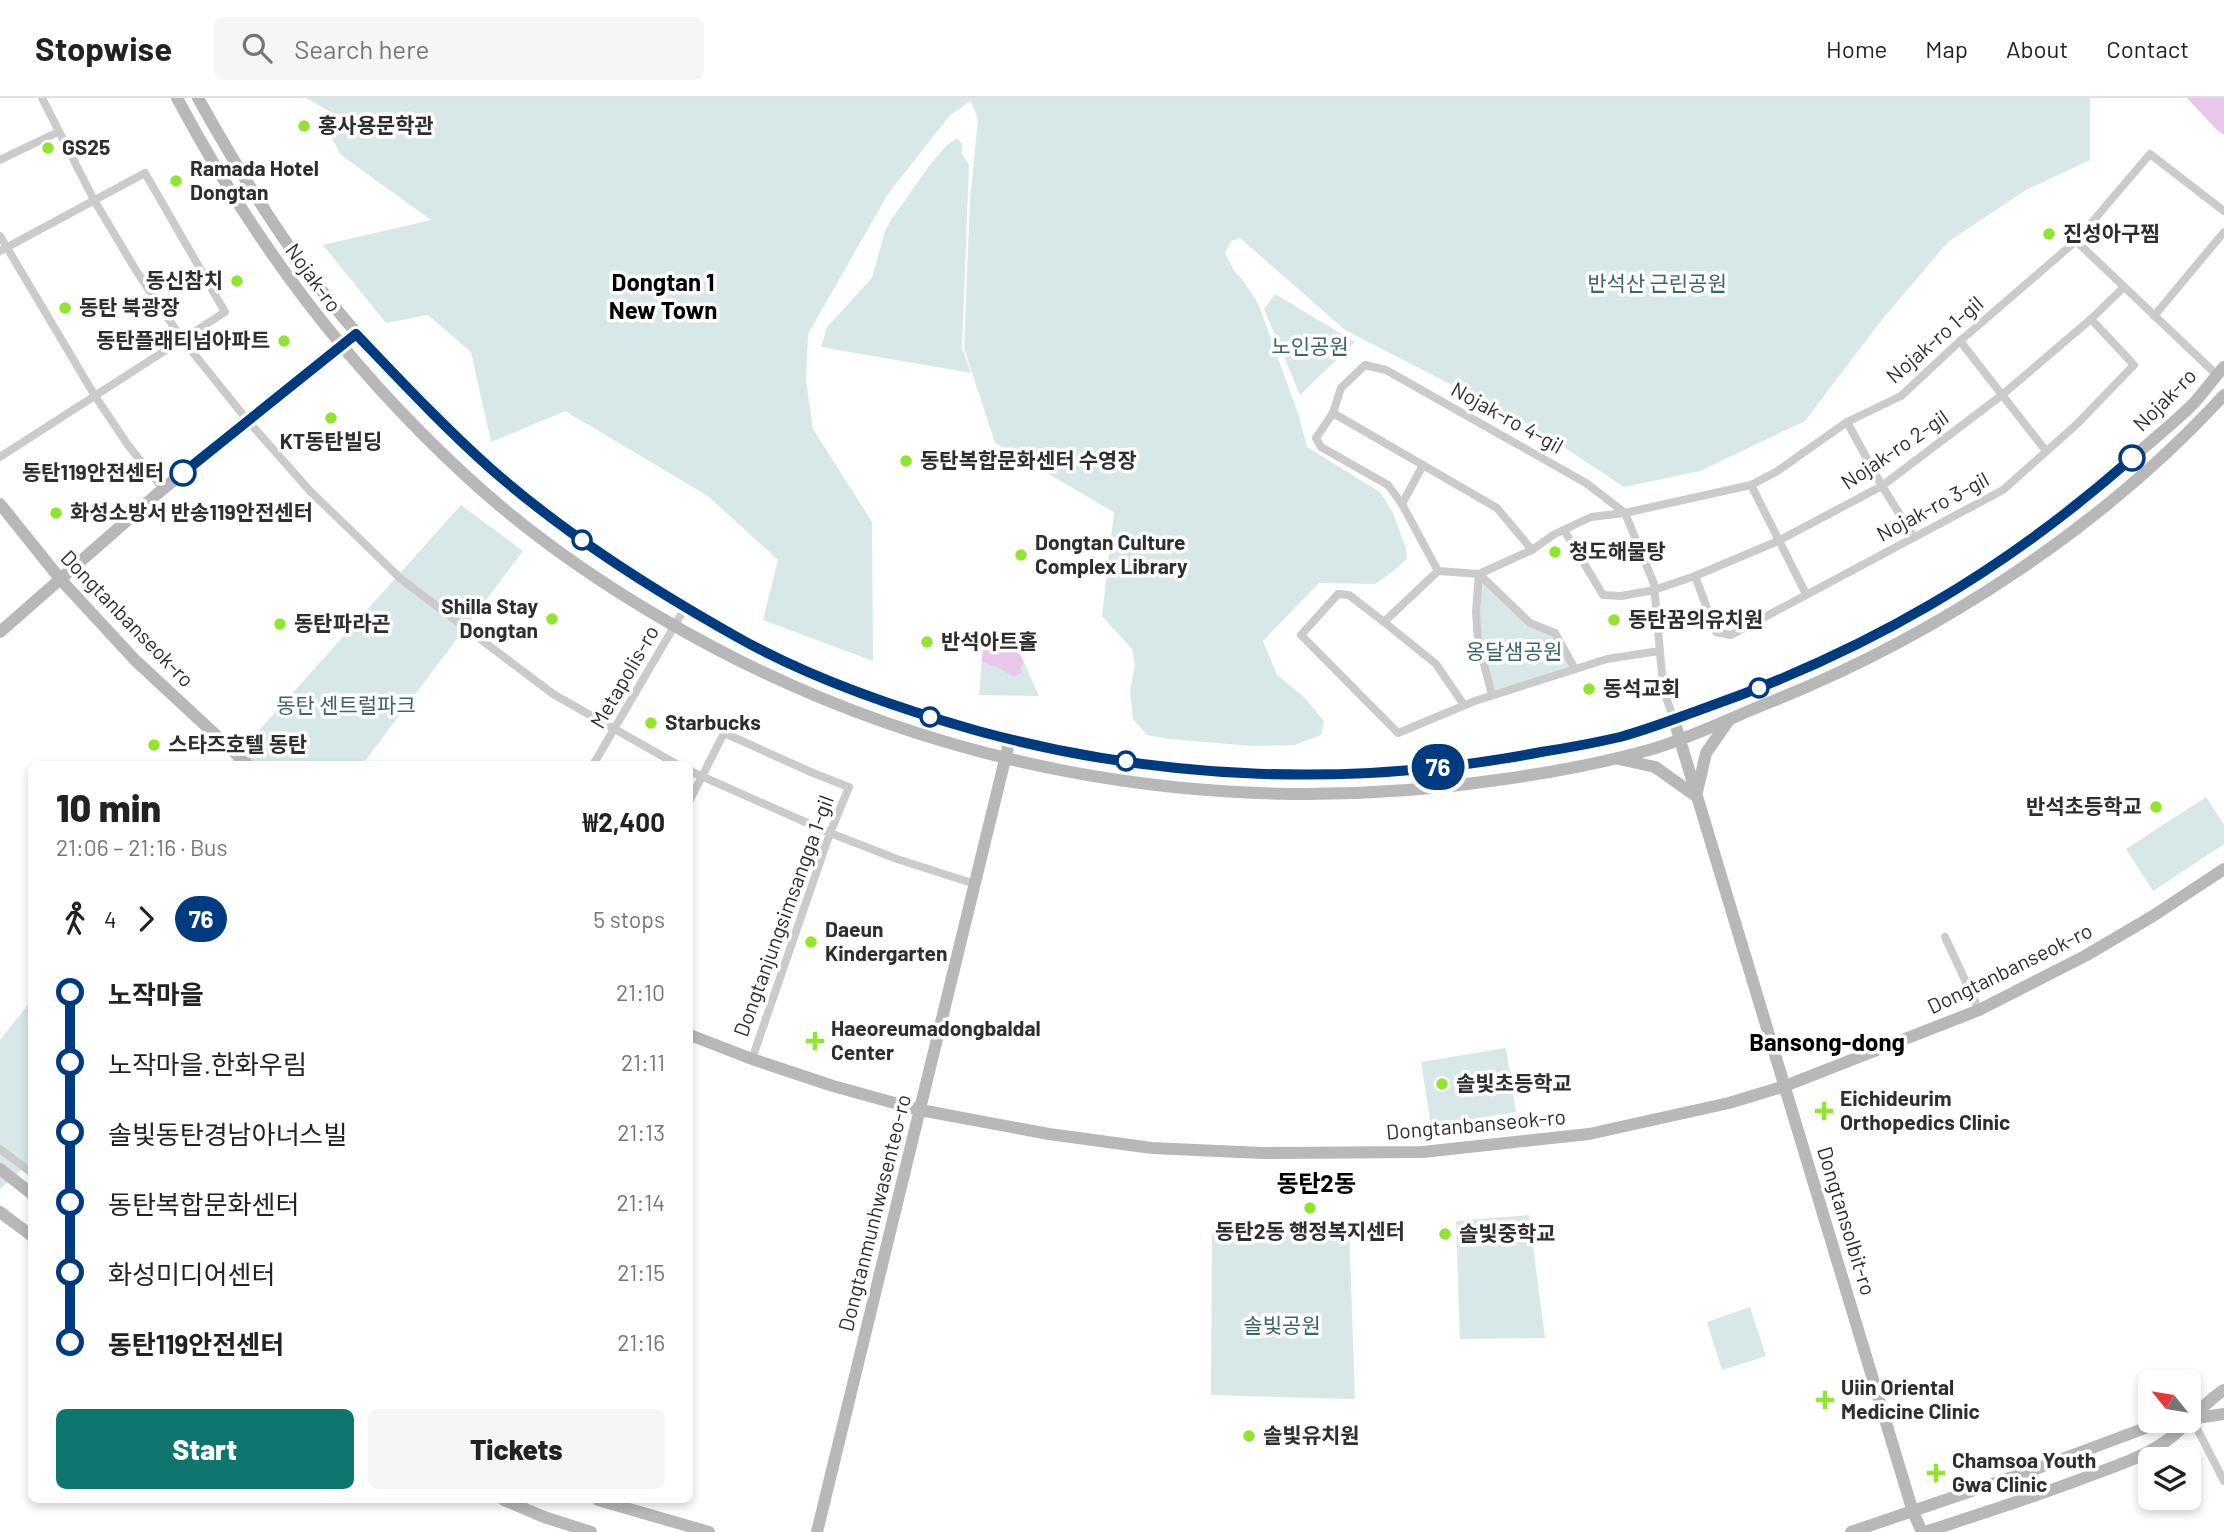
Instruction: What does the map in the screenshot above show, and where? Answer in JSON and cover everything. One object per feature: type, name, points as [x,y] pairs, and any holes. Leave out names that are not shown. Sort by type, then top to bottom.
[{"type":"street","points":[[42,98],[94,200],[137,272],[182,339],[248,421],[310,491],[401,579],[553,694],[671,761]]},
{"type":"street","name":"Nojak-ro","points":[[177,98],[235,200],[301,295],[341,346],[397,408],[475,484],[534,532],[602,581],[675,626],[728,655],[834,704],[897,727],[1005,758],[1122,781],[1265,794],[1347,794],[1462,785],[1564,769],[1654,749],[1853,667],[1954,611],[2090,518],[2185,436],[2224,396]]},
{"type":"street","name":"Nojak-ro","points":[[198,98],[249,186],[316,283],[356,334],[412,393],[490,468],[548,515],[612,561],[738,638],[820,676],[946,722],[1075,753],[1216,772],[1293,775],[1412,770],[1513,758],[1615,738],[1674,720],[1836,656],[1916,615],[2033,539],[2094,492],[2193,404],[2222,374]]},
{"type":"street","points":[[0,160],[58,132]]},
{"type":"street","name":"Nojak-ro 1-gil","points":[[1625,513],[1751,485],[1776,472],[1847,422],[1901,396],[2076,241],[2150,154],[2224,211]]},
{"type":"street","points":[[0,457],[225,312],[145,173],[3,250]]},
{"type":"street","points":[[2154,316],[2224,232]]},
{"type":"street","points":[[0,236],[3,250],[95,396],[163,489]]},
{"type":"street","points":[[2076,241],[2154,316],[2222,374]]},
{"type":"street","points":[[301,295],[308,298],[314,296],[316,283]]},
{"type":"street","name":"Nojak-ro 2-gil","points":[[1654,590],[1696,576],[1779,541],[1882,486],[2002,395],[2124,287]]},
{"type":"street","name":"Nojak-ro 3-gil","points":[[1696,576],[1716,632],[1731,635],[2003,490],[2077,424],[2134,365],[2091,319]]},
{"type":"street","points":[[0,632],[163,489],[356,334]]},
{"type":"street","points":[[1961,341],[2046,451]]},
{"type":"street","name":"Nojak-ro 4-gil","points":[[1333,413],[1341,388],[1365,365],[1385,370],[1586,483],[1625,513]]},
{"type":"street","points":[[397,408],[400,397],[412,393]]},
{"type":"street","points":[[1438,571],[1402,504],[1388,485],[1321,447],[1316,438],[1333,413],[1497,508],[1532,550]]},
{"type":"street","points":[[1847,422],[1914,537]]},
{"type":"street","points":[[2172,423],[2184,423],[2185,436]]},
{"type":"street","points":[[1402,504],[1423,465]]},
{"type":"street","points":[[1751,485],[1806,594]]},
{"type":"street","name":"Dongtanbanseok-ro","points":[[0,504],[61,580],[135,660],[243,761]]},
{"type":"street","points":[[1384,622],[1438,571],[1479,574],[1532,550],[1553,535],[1591,517],[1625,513],[1654,584],[1659,651],[1666,697],[1674,720]]},
{"type":"street","points":[[1564,530],[1603,594],[1621,596],[1654,590]]},
{"type":"street","points":[[1479,574],[1530,623],[1555,633],[1575,669]]},
{"type":"street","points":[[1479,574],[1477,632],[1492,695]]},
{"type":"street","points":[[1464,705],[1436,664],[1349,595],[1338,594],[1301,635],[1398,733],[1492,695],[1607,659],[1659,651]]},
{"type":"street","name":"Metapolis-ro","points":[[595,761],[687,606]]},
{"type":"street","points":[[728,655],[728,643],[738,638]]},
{"type":"street","points":[[1724,702],[1718,714],[1722,719],[1730,719]]},
{"type":"street","points":[[1615,738],[1623,746],[1616,758],[1655,767],[1696,796],[1706,753],[1730,719]]},
{"type":"street","name":"Dongtansolbit-ro","points":[[1674,720],[1913,1512],[1923,1532]]},
{"type":"street","points":[[940,740],[948,731],[946,722]]},
{"type":"street","name":"Dongtanjungsimsangga 1-gil","points":[[693,794],[724,733],[849,787],[830,833],[752,1059]]},
{"type":"street","name":"Dongtanmunhwasenteo-ro","points":[[817,1532],[1010,739]]},
{"type":"street","points":[[1070,772],[1066,762],[1075,753]]},
{"type":"street","points":[[693,773],[830,833],[897,859],[975,884]]},
{"type":"street","name":"Dongtanbanseok-ro","points":[[693,1036],[834,1086],[920,1110],[1049,1134],[1152,1148],[1262,1153],[1403,1153],[1589,1134],[1729,1103],[1784,1086],[1979,1010],[2097,949],[2224,869]]},
{"type":"street","points":[[1945,937],[1979,1010]]},
{"type":"street","points":[[0,1149],[28,1170]]},
{"type":"street","points":[[0,1169],[28,1191]]},
{"type":"street","points":[[0,1212],[28,1233]]},
{"type":"street","points":[[2202,1408],[2224,1390]]},
{"type":"street","points":[[2202,1417],[2224,1413]]},
{"type":"street","points":[[1851,1532],[2138,1431]]},
{"type":"street","points":[[1923,1532],[2044,1493],[2117,1465],[2163,1444],[2175,1433]]},
{"type":"street","points":[[2198,1433],[2224,1481]]},
{"type":"street","points":[[511,1503],[591,1532]]},
{"type":"street","points":[[608,1503],[709,1532]]},
{"type":"green space","name":"반석산 근린공원","points":[[306,98],[2090,98],[2090,160],[2026,190],[1948,242],[1880,322],[1805,421],[1700,471],[1624,487],[1532,426],[1345,330],[1240,238],[1231,241],[1225,253],[1235,272],[1258,303],[1299,416],[1307,447],[1380,492],[1392,511],[1406,548],[1407,559],[1375,584],[1319,583],[1263,641],[1277,675],[1304,697],[1324,721],[1321,735],[1294,745],[1251,746],[1147,735],[1133,719],[1130,691],[1135,665],[1132,649],[1102,616],[1114,512],[995,443],[964,348],[970,200],[978,119],[971,101],[950,115],[888,194],[808,334],[806,381],[813,429],[872,522],[873,661],[763,620],[778,560],[708,496],[565,411],[491,442],[471,352],[428,315],[386,323],[323,245],[431,220],[341,155],[329,133],[336,115]]},
{"type":"green space","points":[[957,138],[962,144],[962,154],[969,165],[962,348],[971,373],[821,347],[827,327],[872,278],[885,231],[891,220],[929,166],[946,146]]},
{"type":"green space","name":"노인공원","points":[[1275,294],[1355,342],[1300,395],[1264,309]]},
{"type":"green space","name":"동탄 센트럴파크","points":[[461,505],[523,551],[365,761],[232,761]]},
{"type":"green space","name":"옹달샘공원","points":[[1480,578],[1529,624],[1552,633],[1571,668],[1493,692],[1480,640]]},
{"type":"green space","points":[[1011,633],[1039,696],[979,695],[984,635]]},
{"type":"green space","points":[[2206,797],[2224,825],[2224,844],[2153,891],[2126,849]]},
{"type":"green space","points":[[28,1005],[28,1164],[0,1189],[0,1040]]},
{"type":"green space","points":[[1506,1048],[1516,1112],[1431,1126],[1421,1062]]},
{"type":"green space","points":[[1529,1215],[1545,1338],[1460,1339],[1456,1221]]},
{"type":"green space","name":"솔빛공원","points":[[1349,1225],[1355,1399],[1211,1395],[1212,1227]]},
{"type":"green space","points":[[1750,1307],[1766,1356],[1722,1370],[1707,1322]]},
{"type":"shaded area","points":[[2187,98],[2224,98],[2224,135],[2216,129]]},
{"type":"shaded area","points":[[1011,633],[1024,663],[1022,672],[1014,677],[982,662],[984,635]]},
{"type":"bus line","name":"76","points":[[183,473],[356,334],[457,437],[548,515],[635,576],[738,638],[763,650],[853,690],[900,707],[1010,739],[1139,763],[1216,772],[1293,775],[1412,770],[1513,758],[1619,737],[1733,699],[1836,656],[1916,615],[2033,539],[2094,492],[2132,458]]},
{"type":"place","name":"홍사용문학관","points":[[304,126]]},
{"type":"place","name":"GS25","points":[[48,148]]},
{"type":"place","name":"Ramada Hotel Dongtan","points":[[176,181]]},
{"type":"place","name":"진성아구찜","points":[[2049,234]]},
{"type":"place","name":"동신참치","points":[[237,281]]},
{"type":"place","name":"동탄 북광장","points":[[65,308]]},
{"type":"place","name":"동탄플래티넘아파트","points":[[284,341]]},
{"type":"place","name":"KT동탄빌딩","points":[[331,418]]},
{"type":"place","name":"동탄복합문화센터 수영장","points":[[906,461]]},
{"type":"place","name":"동탄119안전센터","points":[[183,473]]},
{"type":"place","name":"화성소방서 반송119안전센터","points":[[56,513]]},
{"type":"place","name":"청도해물탕","points":[[1555,552]]},
{"type":"place","name":"Dongtan Culture Complex Library","points":[[1021,555]]},
{"type":"place","name":"Shilla Stay Dongtan","points":[[552,619]]},
{"type":"place","name":"동탄꿈의유치원","points":[[1614,620]]},
{"type":"place","name":"동탄파라곤","points":[[280,624]]},
{"type":"place","name":"반석아트홀","points":[[927,642]]},
{"type":"place","name":"동석교회","points":[[1589,689]]},
{"type":"place","name":"Starbucks","points":[[651,723]]},
{"type":"place","name":"스타즈호텔 동탄","points":[[154,745]]},
{"type":"place","name":"반석초등학교","points":[[2156,807]]},
{"type":"place","name":"Daeun Kindergarten","points":[[811,942]]},
{"type":"place","name":"Haeoreumadongbaldal Center","points":[[815,1041]]},
{"type":"place","name":"솔빛초등학교","points":[[1442,1084]]},
{"type":"place","name":"Eichideurim Orthopedics Clinic","points":[[1824,1111]]},
{"type":"place","name":"동탄2동 행정복지센터","points":[[1310,1208]]},
{"type":"place","name":"솔빛중학교","points":[[1445,1234]]},
{"type":"place","name":"Uiin Oriental Medicine Clinic","points":[[1825,1400]]},
{"type":"place","name":"솔빛유치원","points":[[1249,1436]]},
{"type":"place","name":"Chamsoa Youth Gwa Clinic","points":[[1936,1473]]},
{"type":"district","name":"Dongtan 1 New Town","points":[[663,297]]},
{"type":"district","name":"Bansong-dong","points":[[1827,1043]]},
{"type":"district","name":"동탄2동","points":[[1316,1184]]}]
